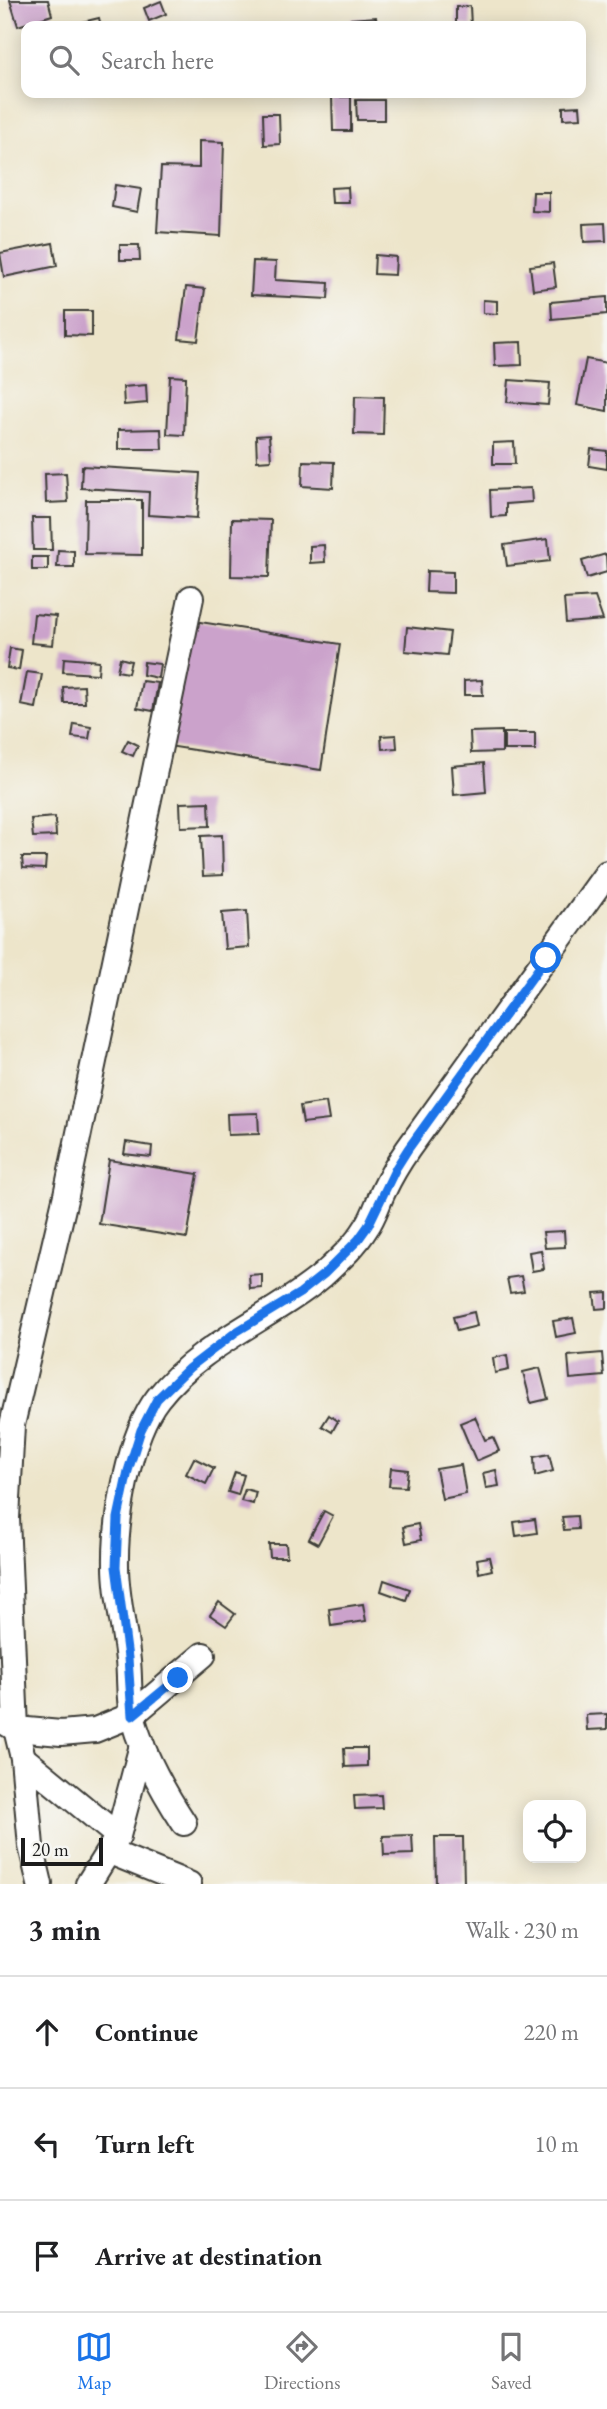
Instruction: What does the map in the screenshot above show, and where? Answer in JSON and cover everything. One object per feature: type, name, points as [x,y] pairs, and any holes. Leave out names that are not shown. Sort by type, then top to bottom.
[{"type":"street","points":[[40,1884],[31,1846],[23,1758],[8,1724],[6,1421],[69,1181],[191,598]]},
{"type":"street","points":[[184,1823],[142,1745],[132,1716],[128,1658],[116,1567],[118,1518],[128,1471],[141,1430],[157,1399],[210,1350],[300,1293],[324,1274],[358,1240],[408,1149],[607,873]]},
{"type":"street","points":[[8,1724],[61,1733],[95,1730],[132,1716],[203,1655]]},
{"type":"street","points":[[88,1884],[114,1844],[142,1745]]},
{"type":"street","points":[[23,1758],[114,1844],[189,1884]]},
{"type":"building","points":[[10,0],[48,0],[52,15],[33,21],[21,21],[18,26]]},
{"type":"building","points":[[161,1],[166,14],[149,21],[144,8]]},
{"type":"building","points":[[470,6],[471,21],[456,21],[456,7]]},
{"type":"building","points":[[376,17],[376,21],[351,21]]},
{"type":"building","points":[[332,98],[351,98],[351,131],[333,131]]},
{"type":"building","points":[[356,100],[384,100],[384,120],[357,120]]},
{"type":"building","points":[[580,106],[581,118],[563,119],[563,107]]},
{"type":"building","points":[[263,114],[279,114],[280,144],[264,145]]},
{"type":"building","points":[[199,141],[224,142],[221,236],[157,232],[161,167],[199,168]]},
{"type":"building","points":[[115,185],[141,189],[137,212],[112,207]]},
{"type":"building","points":[[348,187],[349,203],[332,203],[331,188]]},
{"type":"building","points":[[533,192],[549,192],[549,212],[532,211]]},
{"type":"building","points":[[605,223],[606,241],[584,242],[583,224]]},
{"type":"building","points":[[53,243],[57,266],[4,277],[0,253]]},
{"type":"building","points":[[120,245],[139,245],[140,260],[120,260]]},
{"type":"building","points":[[375,255],[396,257],[395,275],[374,274]]},
{"type":"building","points":[[253,261],[276,262],[275,280],[329,283],[328,299],[251,295]]},
{"type":"building","points":[[553,263],[556,287],[533,290],[530,266]]},
{"type":"building","points":[[186,287],[205,289],[198,341],[179,339]]},
{"type":"building","points":[[607,297],[607,314],[552,319],[551,302]]},
{"type":"building","points":[[483,300],[497,301],[497,314],[483,313]]},
{"type":"building","points":[[65,311],[92,311],[92,336],[65,335]]},
{"type":"building","points":[[521,342],[522,365],[495,366],[494,343]]},
{"type":"building","points":[[586,359],[607,363],[607,411],[577,405]]},
{"type":"building","points":[[170,376],[186,377],[184,435],[167,434]]},
{"type":"building","points":[[509,380],[550,383],[548,405],[507,402]]},
{"type":"building","points":[[146,385],[147,403],[124,405],[123,387]]},
{"type":"building","points":[[355,396],[384,397],[383,435],[354,434]]},
{"type":"building","points":[[161,429],[162,449],[118,449],[118,430]]},
{"type":"building","points":[[269,435],[271,460],[257,461],[256,436]]},
{"type":"building","points":[[514,442],[515,464],[493,464],[493,443]]},
{"type":"building","points":[[591,449],[607,451],[607,469],[589,466]]},
{"type":"building","points":[[303,461],[334,462],[333,488],[302,486]]},
{"type":"building","points":[[82,466],[200,473],[197,518],[148,515],[149,492],[81,488]]},
{"type":"building","points":[[66,473],[68,502],[46,503],[45,474]]},
{"type":"building","points":[[531,488],[532,502],[506,504],[506,516],[491,517],[490,490]]},
{"type":"building","points":[[86,500],[142,500],[142,555],[85,554]]},
{"type":"building","points":[[32,518],[51,518],[52,550],[33,550]]},
{"type":"building","points":[[232,519],[271,520],[269,577],[231,576]]},
{"type":"building","points":[[548,539],[550,561],[507,566],[504,545]]},
{"type":"building","points":[[324,545],[325,562],[310,563],[310,546]]},
{"type":"building","points":[[58,550],[74,551],[74,567],[57,567]]},
{"type":"building","points":[[606,554],[607,572],[587,578],[582,561]]},
{"type":"building","points":[[32,557],[48,557],[48,570],[32,570]]},
{"type":"building","points":[[427,571],[453,572],[453,593],[426,592]]},
{"type":"building","points":[[595,597],[603,620],[566,623],[564,599]]},
{"type":"building","points":[[34,614],[56,616],[53,645],[31,643]]},
{"type":"building","points":[[181,619],[340,644],[321,770],[162,745]]},
{"type":"building","points":[[407,627],[450,632],[447,655],[405,651]]},
{"type":"building","points":[[10,648],[22,650],[19,670],[7,668]]},
{"type":"building","points":[[64,658],[99,661],[98,674],[63,672]]},
{"type":"building","points":[[120,658],[131,661],[128,673],[117,671]]},
{"type":"building","points":[[144,662],[160,664],[158,678],[143,675]]},
{"type":"building","points":[[27,672],[42,674],[36,708],[21,705]]},
{"type":"building","points":[[482,680],[483,695],[464,695],[464,681]]},
{"type":"building","points":[[142,681],[158,683],[153,711],[137,708]]},
{"type":"building","points":[[84,686],[85,703],[64,703],[63,687]]},
{"type":"building","points":[[74,724],[91,727],[89,739],[72,737]]},
{"type":"building","points":[[502,731],[502,752],[471,753],[470,732]]},
{"type":"building","points":[[504,733],[535,733],[535,750],[504,750]]},
{"type":"building","points":[[396,735],[397,748],[382,749],[381,736]]},
{"type":"building","points":[[128,740],[138,745],[133,756],[122,751]]},
{"type":"building","points":[[484,763],[486,792],[454,795],[452,766]]},
{"type":"building","points":[[209,802],[210,826],[181,827],[180,803]]},
{"type":"building","points":[[55,817],[56,836],[33,837],[31,819]]},
{"type":"building","points":[[222,835],[223,875],[203,876],[201,836]]},
{"type":"building","points":[[22,857],[46,857],[45,869],[23,868]]},
{"type":"building","points":[[247,911],[249,947],[225,949],[222,913]]},
{"type":"building","points":[[326,1102],[329,1120],[303,1123],[300,1106]]},
{"type":"building","points":[[258,1113],[259,1134],[228,1135],[227,1114]]},
{"type":"building","points":[[126,1142],[152,1146],[151,1157],[124,1154]]},
{"type":"building","points":[[109,1160],[198,1174],[187,1238],[99,1224]]},
{"type":"building","points":[[564,1231],[565,1247],[545,1248],[543,1232]]},
{"type":"building","points":[[541,1250],[544,1269],[532,1271],[529,1252]]},
{"type":"building","points":[[262,1274],[262,1288],[250,1289],[249,1275]]},
{"type":"building","points":[[521,1276],[524,1291],[510,1293],[507,1278]]},
{"type":"building","points":[[607,1292],[607,1308],[596,1309],[594,1293]]},
{"type":"building","points":[[474,1312],[477,1326],[457,1331],[453,1317]]},
{"type":"building","points":[[573,1318],[576,1333],[556,1337],[553,1321]]},
{"type":"building","points":[[602,1353],[604,1376],[570,1379],[568,1356]]},
{"type":"building","points":[[507,1355],[509,1370],[495,1373],[493,1358]]},
{"type":"building","points":[[540,1368],[548,1399],[531,1403],[523,1372]]},
{"type":"building","points":[[329,1415],[338,1421],[332,1432],[322,1426]]},
{"type":"building","points":[[475,1417],[485,1440],[493,1437],[499,1451],[476,1461],[460,1423]]},
{"type":"building","points":[[549,1454],[553,1471],[535,1476],[534,1457]]},
{"type":"building","points":[[194,1458],[214,1468],[206,1484],[186,1474]]},
{"type":"building","points":[[461,1465],[466,1494],[442,1499],[436,1469]]},
{"type":"building","points":[[391,1468],[408,1470],[406,1487],[389,1486]]},
{"type":"building","points":[[496,1470],[499,1486],[486,1488],[483,1473]]},
{"type":"building","points":[[235,1472],[244,1475],[238,1495],[228,1492]]},
{"type":"building","points":[[245,1489],[256,1492],[253,1504],[241,1501]]},
{"type":"building","points":[[324,1511],[333,1516],[318,1544],[309,1539]]},
{"type":"building","points":[[577,1516],[578,1529],[564,1530],[562,1517]]},
{"type":"building","points":[[535,1519],[537,1533],[516,1536],[514,1522]]},
{"type":"building","points":[[418,1524],[421,1540],[406,1543],[403,1527]]},
{"type":"building","points":[[269,1544],[286,1544],[287,1557],[270,1557]]},
{"type":"building","points":[[489,1557],[492,1570],[479,1573],[477,1559]]},
{"type":"building","points":[[384,1580],[410,1589],[406,1600],[381,1591]]},
{"type":"building","points":[[219,1602],[235,1614],[226,1626],[210,1615]]},
{"type":"building","points":[[363,1604],[366,1621],[331,1626],[329,1609]]},
{"type":"building","points":[[607,1714],[607,1729],[587,1730],[586,1715]]},
{"type":"building","points":[[344,1748],[367,1748],[367,1766],[345,1767]]},
{"type":"building","points":[[381,1795],[382,1808],[355,1809],[354,1796]]},
{"type":"building","points":[[412,1835],[413,1854],[384,1855],[383,1836]]},
{"type":"building","points":[[435,1837],[463,1837],[464,1884],[436,1884]]},
{"type":"route","points":[[178,1678],[132,1716],[128,1658],[116,1567],[118,1518],[128,1471],[141,1430],[157,1399],[189,1368],[236,1332],[300,1293],[324,1274],[358,1240],[408,1149],[546,958]]}]
